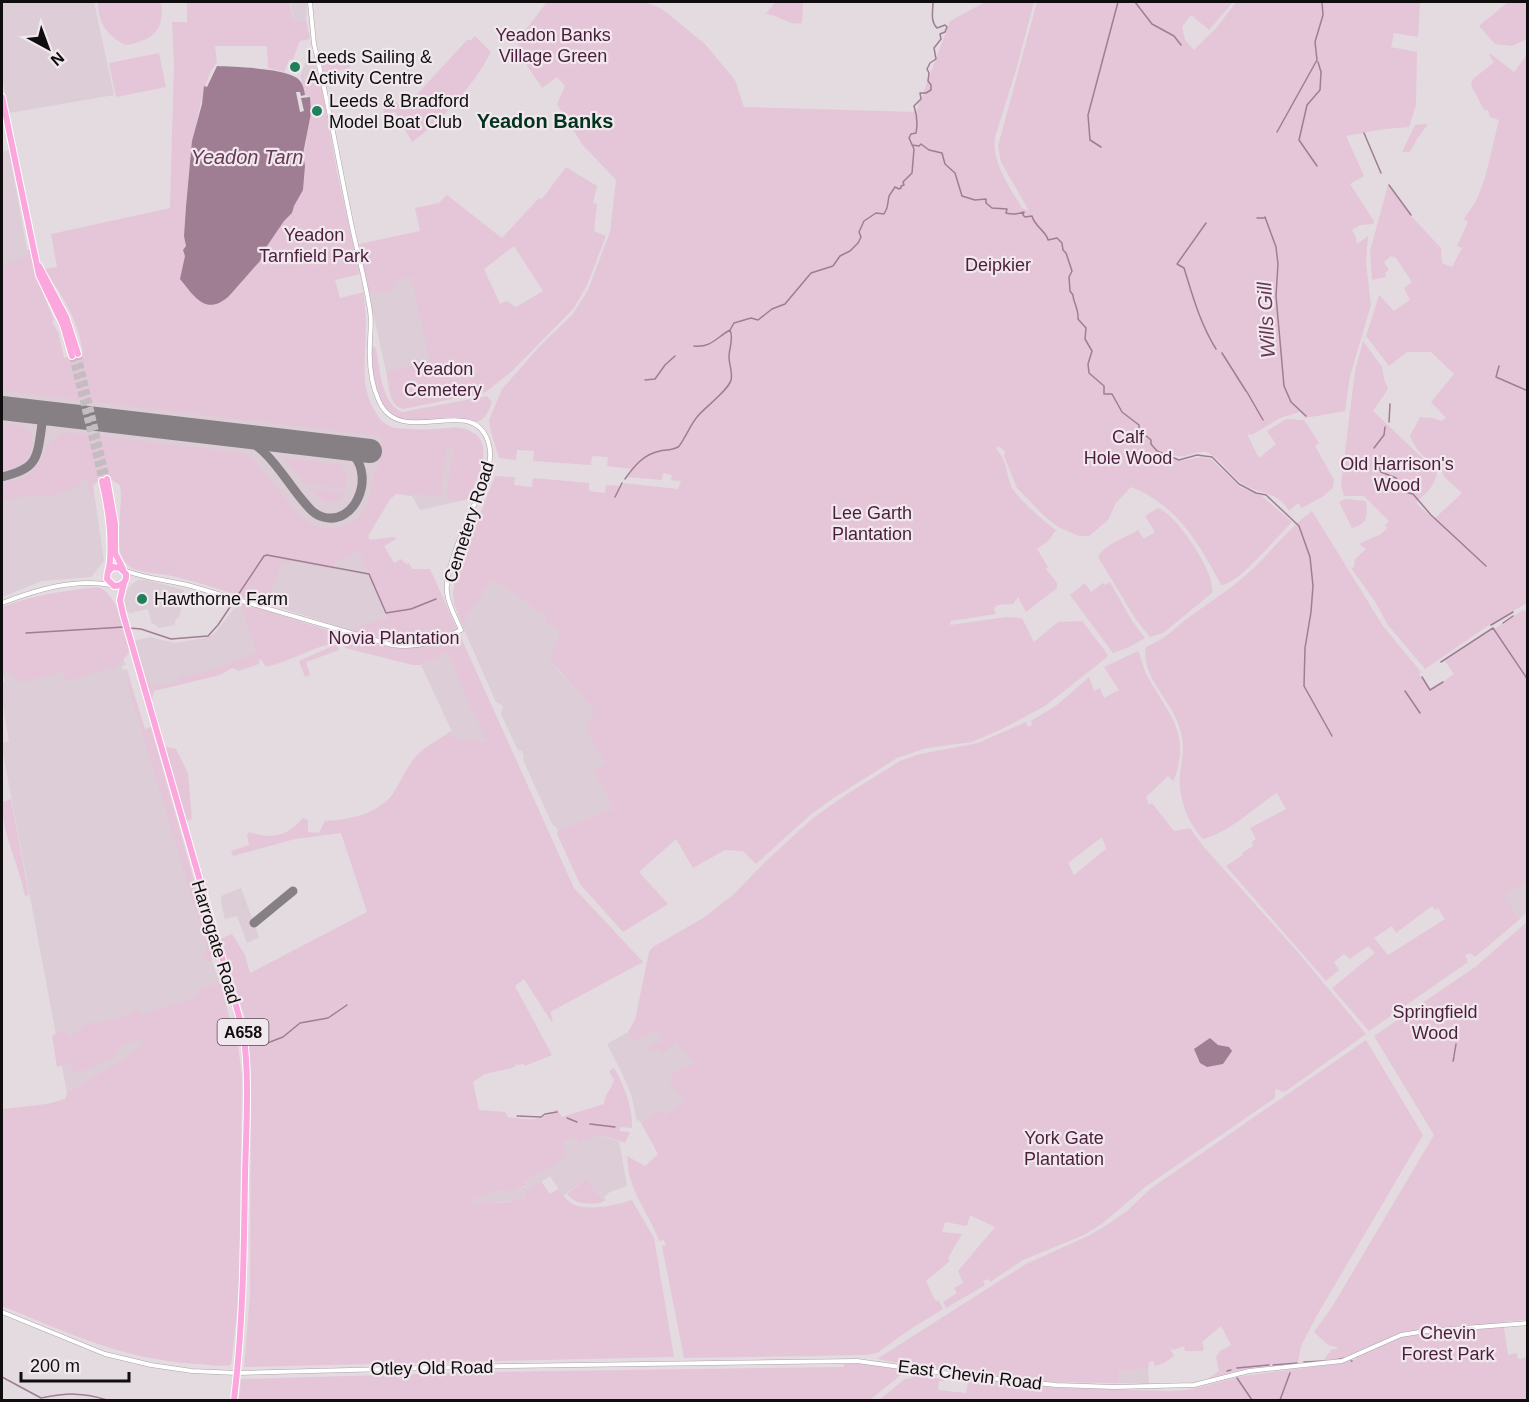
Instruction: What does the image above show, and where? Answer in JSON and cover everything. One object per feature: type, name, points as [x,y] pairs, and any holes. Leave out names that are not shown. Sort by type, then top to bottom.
[{"type":"highway","points":[[2,97],[39,275],[75,355]]},
{"type":"highway","points":[[105,480],[112,524],[115,553],[126,577],[124,582],[118,586],[111,585],[106,579],[110,560],[112,524]]},
{"type":"highway","points":[[108,572],[113,567],[123,570]]},
{"type":"highway","name":"Harrogate Road","points":[[120,600],[124,582]]},
{"type":"highway","name":"Harrogate Road","points":[[111,585],[120,600],[243,1030],[247,1088],[243,1303],[234,1401]]},
{"type":"street","name":"Cemetery Road","points":[[138,576],[168,580],[398,646],[418,646],[430,643],[461,630],[450,603],[447,582],[452,562],[486,476],[490,461],[490,447],[482,431],[467,421],[447,419],[418,424],[401,422],[388,415],[377,398],[370,360],[370,312],[314,44],[310,2]]},
{"type":"street","points":[[123,570],[138,576]]},
{"type":"street","points":[[124,582],[138,576]]},
{"type":"street","points":[[2,603],[43,588],[96,583],[111,585]]},
{"type":"street","name":"Otley Old Road","points":[[2,1312],[105,1354],[192,1371],[237,1373],[670,1363],[872,1362]]},
{"type":"street","name":"East Chevin Road","points":[[872,1362],[951,1374],[1056,1385],[1186,1386],[1249,1371],[1342,1361],[1401,1335],[1527,1323]]},
{"type":"shaded area","points":[[2,2],[94,2],[114,95],[9,113],[2,76]]},
{"type":"shaded area","points":[[290,2],[307,2],[306,20],[294,22]]},
{"type":"shaded area","points":[[306,61],[315,64],[320,85],[300,77]]},
{"type":"shaded area","points":[[9,150],[44,330],[58,332],[64,358],[83,353],[80,338],[297,361],[344,383],[366,388],[370,403],[381,421],[392,428],[429,430],[456,427],[467,429],[475,434],[483,450],[482,465],[469,499],[420,510],[412,496],[396,494],[390,499],[368,536],[369,540],[358,551],[387,619],[353,628],[352,631],[223,589],[134,569],[123,559],[120,552],[122,497],[120,485],[110,479],[96,482],[93,486],[104,561],[91,577],[42,581],[2,597],[2,152]]},
{"type":"shaded area","points":[[411,278],[431,361],[386,371],[369,295],[395,289],[397,281]]},
{"type":"shaded area","points":[[139,580],[184,590],[180,615],[175,625],[158,628],[154,623],[152,624],[148,609],[130,613],[126,610],[124,600],[126,591]]},
{"type":"shaded area","points":[[492,580],[520,597],[531,607],[546,614],[560,631],[555,663],[557,669],[596,711],[586,731],[606,764],[593,770],[613,808],[558,831],[553,826],[523,760],[522,751],[518,750],[501,714],[503,706],[496,702],[462,625]]},
{"type":"shaded area","points":[[236,606],[241,607],[259,657],[148,692],[134,641],[150,637],[174,643],[205,638],[214,634]]},
{"type":"shaded area","points":[[447,653],[487,741],[455,738],[421,665]]},
{"type":"shaded area","points":[[123,659],[126,665],[122,666],[123,670],[127,669],[214,967],[221,983],[229,1017],[171,1030],[67,1093],[2,748],[2,743],[9,741],[2,699],[2,684],[5,680],[2,675],[7,669],[63,671],[66,681]]},
{"type":"shaded area","points":[[1527,880],[1527,912],[1519,920],[1503,897]]},
{"type":"shaded area","points":[[241,888],[259,937],[247,943],[237,916],[225,919],[222,907],[221,896]]},
{"type":"shaded area","points":[[656,1031],[662,1042],[658,1048],[676,1042],[695,1063],[671,1074],[685,1101],[665,1117],[657,1109],[641,1123],[637,1121],[631,1094],[607,1044],[628,1032],[634,1042]]},
{"type":"shaded area","points":[[601,1136],[619,1141],[627,1186],[610,1192],[604,1197],[606,1201],[603,1201],[586,1178],[563,1196],[550,1176],[525,1193],[524,1199],[521,1200],[475,1204],[472,1200],[497,1190],[513,1192],[527,1186],[524,1181],[565,1157],[563,1142],[575,1137],[579,1145],[591,1137]]},
{"type":"shaded area","points":[[1148,1369],[1149,1384],[1120,1383],[1118,1371]]},
{"type":"green space","points":[[98,2],[161,2],[159,27],[150,37],[126,45],[105,28],[98,10]]},
{"type":"green space","points":[[187,2],[289,2],[294,22],[306,20],[310,39],[300,41],[293,59],[289,60],[284,72],[268,68],[267,46],[215,46],[217,63],[210,74],[203,95],[192,150],[186,208],[186,246],[248,275],[260,261],[265,249],[292,213],[303,190],[305,166],[303,154],[310,97],[305,95],[301,74],[304,75],[303,79],[319,85],[322,89],[338,177],[360,274],[335,280],[340,298],[364,292],[366,324],[364,362],[369,400],[382,421],[394,428],[463,430],[475,434],[482,445],[482,464],[469,499],[450,500],[446,496],[454,448],[447,446],[441,485],[442,495],[396,494],[390,499],[368,536],[369,540],[395,537],[396,539],[384,546],[394,563],[401,559],[406,564],[409,563],[412,569],[430,569],[574,888],[643,962],[550,1012],[553,1020],[551,1021],[524,979],[515,986],[552,1055],[525,1066],[524,1064],[515,1065],[515,1067],[485,1074],[473,1082],[479,1110],[505,1112],[508,1117],[528,1119],[539,1118],[557,1109],[562,1117],[604,1104],[614,1080],[609,1071],[614,1068],[621,1081],[631,1113],[632,1128],[620,1127],[620,1131],[630,1132],[625,1143],[597,1136],[579,1145],[575,1137],[563,1142],[566,1157],[526,1180],[524,1182],[527,1185],[513,1192],[497,1190],[472,1200],[475,1204],[490,1201],[493,1203],[509,1202],[519,1198],[522,1200],[525,1193],[541,1181],[550,1194],[558,1189],[570,1202],[581,1207],[604,1207],[632,1200],[654,1238],[674,1357],[244,1367],[250,1295],[251,1094],[246,1022],[220,939],[232,934],[245,955],[250,973],[367,912],[341,833],[295,839],[233,856],[231,851],[249,845],[247,835],[249,832],[279,835],[291,829],[303,818],[308,820],[308,832],[319,833],[325,821],[362,815],[379,807],[392,795],[417,755],[451,731],[455,738],[486,741],[447,653],[421,665],[413,665],[345,648],[353,628],[387,618],[358,551],[347,558],[335,561],[333,569],[290,561],[281,563],[267,603],[263,604],[185,579],[142,571],[129,566],[123,559],[119,544],[120,485],[111,479],[96,482],[93,486],[94,495],[91,496],[86,479],[80,481],[80,485],[53,496],[33,495],[2,500],[2,484],[22,478],[32,472],[41,462],[48,446],[56,436],[63,432],[248,454],[295,510],[311,524],[319,527],[343,527],[355,521],[368,502],[374,469],[378,469],[382,436],[5,391],[2,369],[2,266],[28,254],[27,250],[30,250],[37,279],[54,320],[52,322],[58,332],[64,358],[83,353],[74,319],[44,269],[57,267],[51,234],[170,208],[174,63],[172,22],[187,22]]},
{"type":"green space","points":[[547,2],[645,2],[662,9],[705,44],[735,80],[744,107],[916,112],[950,21],[985,2],[1034,2],[995,137],[996,156],[1002,174],[1022,208],[1029,211],[1001,162],[998,146],[1037,2],[1233,2],[1209,30],[1191,15],[1182,27],[1185,40],[1194,50],[1217,27],[1236,2],[1420,2],[1418,37],[1394,33],[1391,47],[1417,52],[1416,105],[1409,127],[1346,136],[1364,176],[1350,184],[1374,221],[1373,224],[1360,225],[1352,230],[1357,244],[1368,236],[1366,263],[1371,305],[1350,376],[1345,411],[1305,418],[1300,412],[1280,418],[1252,435],[1247,434],[1259,458],[1276,444],[1267,431],[1286,419],[1304,420],[1319,443],[1315,446],[1334,480],[1333,488],[1302,508],[1298,503],[1289,511],[1274,497],[1242,483],[1206,452],[1185,456],[1169,454],[1168,456],[1181,461],[1201,457],[1211,459],[1240,487],[1262,496],[1292,522],[1237,577],[1221,585],[1204,554],[1185,527],[1161,504],[1147,495],[1131,487],[1116,503],[1108,520],[1089,536],[1079,536],[1058,527],[1017,488],[1004,456],[1005,451],[998,446],[996,449],[1004,462],[1012,488],[1032,510],[1056,530],[1049,540],[1037,549],[1048,567],[1046,569],[1057,583],[1057,588],[1026,612],[1018,597],[1013,604],[997,605],[994,609],[996,614],[951,621],[950,625],[1006,617],[1022,618],[1034,642],[1058,622],[1082,621],[1108,655],[1106,658],[1045,706],[1004,728],[972,742],[927,748],[897,758],[809,816],[756,864],[743,851],[725,850],[693,868],[676,839],[639,872],[668,904],[623,932],[580,884],[557,834],[558,831],[613,808],[593,770],[606,764],[586,731],[595,711],[550,660],[560,631],[546,623],[546,614],[531,607],[520,597],[492,580],[462,625],[454,604],[453,593],[458,556],[464,554],[495,476],[515,477],[514,485],[532,487],[533,478],[589,483],[589,491],[605,493],[606,485],[621,486],[624,483],[678,489],[681,481],[671,480],[672,475],[663,473],[662,480],[628,477],[631,469],[607,466],[608,457],[592,456],[591,465],[533,461],[534,451],[517,450],[516,460],[499,458],[491,432],[489,420],[502,389],[540,346],[573,314],[588,290],[610,232],[616,180],[582,144],[557,104],[565,86],[557,77],[542,88],[524,61],[517,41]]},
{"type":"green space","points":[[775,2],[803,2],[802,23],[792,23],[766,14]]},
{"type":"green space","points":[[1508,2],[1527,2],[1527,39],[1512,46],[1495,44],[1479,26]]},
{"type":"green space","points":[[475,36],[491,52],[484,65],[467,89],[446,112],[412,142],[395,112],[383,115],[385,101],[392,98],[400,106],[409,103],[467,40]]},
{"type":"green space","points":[[159,53],[166,87],[116,97],[109,63]]},
{"type":"green space","name":"Old Harrison's Wood","points":[[1491,54],[1514,72],[1527,55],[1527,603],[1486,627],[1425,669],[1388,625],[1374,600],[1351,568],[1354,567],[1355,559],[1366,549],[1359,544],[1381,534],[1387,528],[1385,525],[1389,521],[1364,496],[1344,496],[1341,484],[1355,371],[1363,341],[1382,367],[1388,389],[1373,411],[1437,472],[1433,485],[1417,501],[1417,504],[1434,519],[1462,493],[1444,477],[1441,467],[1422,455],[1410,436],[1420,417],[1441,421],[1446,418],[1431,402],[1454,374],[1431,352],[1407,352],[1389,366],[1366,336],[1379,295],[1394,311],[1410,300],[1404,288],[1412,282],[1396,258],[1391,256],[1384,262],[1389,270],[1385,273],[1386,277],[1372,280],[1370,251],[1388,185],[1411,216],[1441,248],[1442,263],[1452,267],[1462,248],[1457,246],[1468,222],[1464,219],[1477,199],[1484,180],[1499,120],[1490,117],[1488,110],[1484,110],[1471,85],[1473,79],[1494,62],[1489,55]]},
{"type":"green space","points":[[348,57],[350,68],[324,73],[321,63]]},
{"type":"green space","points":[[1428,124],[1410,152],[1402,152],[1415,125]]},
{"type":"green space","name":"Yeadon Cemetery","points":[[566,167],[597,186],[593,203],[597,204],[594,231],[606,236],[587,285],[574,308],[513,370],[486,392],[403,409],[398,407],[390,394],[386,371],[430,361],[411,278],[397,281],[396,289],[369,295],[359,244],[420,231],[415,208],[439,203],[447,195],[502,238],[539,198],[542,199]],"holes":[[[514,246],[543,291],[516,307],[507,301],[500,304],[484,269]]]},
{"type":"green space","points":[[374,346],[383,385],[395,408],[402,412],[487,396],[492,402],[487,414],[477,422],[455,417],[418,421],[393,415],[385,407],[376,387],[371,350]]},
{"type":"green space","points":[[2,424],[17,425],[27,429],[32,437],[32,447],[31,453],[24,462],[2,471]]},
{"type":"green space","points":[[283,458],[341,465],[347,477],[345,489],[305,483]]},
{"type":"green space","points":[[310,488],[345,492],[342,498],[328,504]]},
{"type":"green space","points":[[1345,499],[1366,501],[1366,519],[1352,528],[1339,502]]},
{"type":"green space","points":[[1158,508],[1175,521],[1194,546],[1208,573],[1212,593],[1163,633],[1150,637],[1135,618],[1098,557],[1110,545],[1138,530],[1144,539],[1155,532],[1145,516]]},
{"type":"green space","points":[[1312,511],[1383,626],[1421,672],[1419,674],[1430,691],[1454,674],[1445,661],[1523,610],[1527,611],[1527,880],[1504,897],[1519,920],[1475,957],[1470,953],[1465,955],[1468,962],[1369,1031],[1332,988],[1375,953],[1368,946],[1350,959],[1344,954],[1334,962],[1339,970],[1326,981],[1226,866],[1253,846],[1252,842],[1256,839],[1250,828],[1286,809],[1277,793],[1233,825],[1203,839],[1193,825],[1182,801],[1180,775],[1183,746],[1179,726],[1152,677],[1145,657],[1146,647],[1164,637],[1239,581]],"holes":[[[1432,906],[1435,910],[1438,908],[1445,919],[1388,955],[1374,938],[1392,926],[1396,933]]]},
{"type":"green space","points":[[1110,582],[1132,621],[1145,638],[1113,653],[1070,595],[1085,583],[1091,592],[1103,583],[1105,585]]},
{"type":"green space","points":[[97,587],[110,596],[119,613],[129,650],[124,659],[115,667],[66,681],[62,671],[21,683],[8,670],[2,675],[2,607],[37,596]]},
{"type":"green space","points":[[242,603],[334,632],[338,637],[331,640],[329,644],[274,665],[266,667],[260,658],[259,664],[239,671],[232,668],[220,675],[154,691],[152,700],[164,741],[162,742],[140,664],[143,663],[151,687],[178,682],[179,677],[205,672],[257,653],[241,607]]},
{"type":"green space","points":[[337,644],[339,650],[306,662],[310,675],[305,677],[299,661]]},
{"type":"green space","name":"York Gate Plantation","points":[[1138,651],[1146,674],[1170,714],[1179,737],[1179,763],[1174,780],[1168,776],[1146,797],[1149,805],[1152,803],[1174,831],[1190,828],[1203,846],[1302,957],[1366,1034],[1286,1091],[1275,1090],[1275,1098],[1145,1187],[1103,1223],[1084,1235],[1023,1260],[990,1282],[988,1279],[983,1281],[985,1285],[946,1308],[943,1302],[957,1293],[954,1288],[963,1283],[958,1271],[995,1227],[970,1215],[967,1226],[945,1222],[942,1232],[962,1234],[948,1258],[950,1261],[926,1281],[935,1300],[939,1301],[943,1309],[877,1353],[684,1358],[662,1246],[666,1245],[664,1240],[659,1241],[635,1191],[628,1169],[627,1156],[645,1166],[658,1154],[641,1123],[657,1109],[665,1116],[685,1101],[669,1081],[671,1074],[695,1063],[676,1042],[663,1053],[658,1048],[650,1054],[647,1050],[656,1043],[662,1042],[656,1031],[634,1042],[628,1032],[635,1020],[649,952],[653,947],[703,918],[733,895],[813,818],[847,794],[900,761],[920,754],[978,743],[1026,722],[1028,727],[1032,725],[1031,721],[1057,705],[1089,677],[1094,691],[1100,688],[1104,698],[1119,690],[1104,667]],"holes":[[[1102,837],[1106,849],[1074,875],[1068,863]]]},
{"type":"green space","points":[[128,676],[145,729],[151,727],[213,948],[210,962],[204,960],[202,956],[207,948],[126,678]]},
{"type":"green space","points":[[162,746],[176,749],[188,773],[192,819],[186,821]]},
{"type":"green space","points":[[11,799],[29,895],[25,896],[2,813],[2,802]]},
{"type":"green space","points":[[1527,922],[1527,1316],[1526,1320],[1503,1322],[1508,1355],[1517,1353],[1518,1359],[1527,1357],[1527,1400],[879,1400],[906,1378],[916,1376],[943,1379],[944,1381],[939,1381],[938,1390],[966,1393],[969,1378],[1057,1388],[1172,1391],[1188,1390],[1243,1376],[1342,1363],[1356,1359],[1353,1355],[1323,1361],[1331,1350],[1339,1348],[1328,1345],[1314,1332],[1332,1307],[1434,1135],[1374,1036],[1475,967]]},
{"type":"green space","points":[[221,983],[237,1039],[242,1075],[239,1295],[231,1365],[173,1362],[123,1351],[98,1344],[2,1306],[2,1109],[47,1104],[65,1099],[67,1093],[144,1044],[143,1040],[131,1041],[117,1048],[114,1059],[74,1073],[69,1063],[57,1067],[52,1036],[61,1030],[70,1037],[89,1021],[96,1024],[133,1014],[137,1007],[141,1014],[199,997],[199,989]]},
{"type":"green space","points":[[1366,1040],[1423,1135],[1316,1317],[1301,1346],[1298,1362],[1251,1368],[1206,1380],[1219,1371],[1216,1357],[1220,1351],[1231,1345],[1221,1326],[1202,1342],[1204,1349],[1202,1351],[1185,1351],[1184,1346],[1174,1350],[1170,1348],[1174,1356],[1164,1363],[1155,1366],[1153,1361],[1149,1362],[1148,1369],[1118,1371],[1120,1383],[1048,1382],[920,1367],[877,1359],[1026,1264],[1107,1225],[1127,1211],[1150,1189]]},
{"type":"green space","points":[[586,1178],[603,1201],[601,1203],[578,1202],[567,1194]]},
{"type":"green space","points":[[858,1363],[903,1370],[903,1373],[870,1400],[239,1400],[241,1379],[485,1372],[844,1367],[844,1364]]},
{"type":"water","name":"Yeadon Tarn","points":[[217,66],[281,72],[297,78],[305,95],[301,96],[300,92],[296,92],[300,112],[304,111],[301,98],[310,97],[311,113],[303,154],[305,166],[303,190],[292,213],[265,249],[260,261],[229,296],[214,305],[201,302],[180,279],[185,256],[183,250],[186,246],[184,236],[192,141],[202,104],[204,86],[207,87]]},
{"type":"water","points":[[1210,1038],[1218,1045],[1229,1047],[1232,1051],[1223,1064],[1207,1067],[1200,1063],[1194,1049]]},
{"type":"waterway","points":[[625,479],[644,458],[678,447],[697,417],[729,384],[731,380],[730,330],[734,323],[751,318],[758,320],[772,309],[785,304],[811,273],[833,266],[840,256],[850,251],[858,243],[861,237],[859,232],[864,221],[876,213],[884,214],[889,196],[895,187],[901,188],[904,185],[903,182],[912,173],[914,149],[909,138],[911,134],[916,133],[917,129],[914,106],[921,99],[920,93],[931,90],[927,69],[936,59],[934,48],[941,39],[940,34],[945,32],[947,27],[945,25],[937,28],[933,22],[933,2]]},
{"type":"waterway","points":[[1101,147],[1090,140],[1088,115],[1118,2]]},
{"type":"waterway","points":[[1135,2],[1152,24],[1174,36],[1181,45]]},
{"type":"waterway","name":"Wills Gill","points":[[1277,132],[1317,60],[1315,42],[1323,15],[1322,2]]},
{"type":"waterway","name":"Wills Gill","points":[[1317,166],[1299,140],[1307,105],[1320,90],[1321,72],[1318,62]]},
{"type":"waterway","points":[[1364,133],[1381,173]]},
{"type":"waterway","points":[[912,145],[921,144],[929,150],[942,153],[945,164],[955,173],[962,196],[975,200],[986,199],[986,203],[992,208],[1007,209],[1006,213],[1024,212],[1025,217],[1032,216],[1048,240],[1057,238],[1062,243],[1072,271],[1069,277],[1070,291],[1078,312],[1078,319],[1086,328],[1085,339],[1092,351],[1088,364],[1089,373],[1104,386],[1104,394],[1112,394],[1122,412],[1139,425],[1139,430],[1151,440],[1151,444],[1157,451],[1179,460],[1197,455],[1212,457],[1239,484],[1256,493],[1266,495],[1299,526],[1310,557],[1313,586],[1305,648],[1304,686],[1332,736]]},
{"type":"waterway","points":[[1389,185],[1411,215]]},
{"type":"waterway","name":"Wills Gill","points":[[1265,217],[1276,247],[1278,264],[1276,296],[1284,386],[1291,402],[1306,416]]},
{"type":"waterway","points":[[1257,218],[1265,218]]},
{"type":"waterway","points":[[1206,223],[1177,264],[1184,268],[1201,320],[1216,349]]},
{"type":"waterway","points":[[694,346],[709,344],[730,330]]},
{"type":"waterway","points":[[1222,353],[1246,391]]},
{"type":"waterway","points":[[645,380],[655,379],[675,356]]},
{"type":"waterway","points":[[1499,366],[1496,377],[1528,391]]},
{"type":"waterway","points":[[1247,392],[1263,420]]},
{"type":"waterway","points":[[1389,422],[1390,404]]},
{"type":"waterway","points":[[1374,448],[1384,435],[1385,427]]},
{"type":"waterway","points":[[1381,456],[1383,461],[1379,467],[1381,472],[1396,478],[1405,492],[1413,494],[1431,515],[1486,566]]},
{"type":"waterway","points":[[615,497],[622,483]]},
{"type":"waterway","points":[[129,628],[141,629],[171,639],[208,636],[218,625],[264,556],[267,555],[369,574],[386,613],[411,609],[436,599]]},
{"type":"waterway","points":[[1491,625],[1513,612]]},
{"type":"waterway","points":[[1503,623],[1513,616]]},
{"type":"waterway","points":[[26,633],[124,627]]},
{"type":"waterway","points":[[1441,662],[1493,628],[1528,680]]},
{"type":"waterway","points":[[1422,677],[1430,690],[1443,682]]},
{"type":"waterway","points":[[1405,691],[1420,713]]},
{"type":"waterway","points":[[262,1045],[283,1037],[300,1023],[328,1018],[347,1005]]},
{"type":"waterway","points":[[1454,1056],[1456,1044]]},
{"type":"waterway","points":[[1453,1061],[1454,1057]]},
{"type":"waterway","points":[[517,1116],[541,1117],[557,1112]]},
{"type":"waterway","points":[[567,1118],[577,1122]]},
{"type":"waterway","points":[[590,1124],[615,1127]]},
{"type":"waterway","points":[[1335,1360],[1345,1358]]},
{"type":"waterway","points":[[1304,1362],[1324,1361]]},
{"type":"waterway","points":[[1273,1365],[1297,1363]]},
{"type":"waterway","points":[[1237,1368],[1269,1365]]},
{"type":"waterway","points":[[1227,1371],[1231,1370]]},
{"type":"waterway","points":[[1280,1400],[1290,1373]]},
{"type":"waterway","points":[[2,1377],[41,1398],[74,1394],[107,1400]]},
{"type":"waterway","points":[[1237,1378],[1252,1400]]},
{"type":"taxiway","points":[[2,401],[7,407],[16,409]]},
{"type":"taxiway","points":[[32,411],[39,416],[42,424],[47,416],[57,414]]},
{"type":"taxiway","points":[[2,477],[23,470],[34,460],[39,446],[42,424]]},
{"type":"taxiway","points":[[233,434],[244,438],[262,451],[312,511],[319,516],[334,518],[344,514],[352,507],[358,498],[362,476],[360,465],[354,456],[333,446]]},
{"type":"taxiway","points":[[254,923],[293,891]]},
{"type":"runway","points":[[2,408],[370,451]]},
{"type":"tunnel","points":[[78,354],[107,479]]},
{"type":"tunnel","points":[[72,356],[102,481]]},
{"type":"place","name":"Leeds Sailing & Activity Centre","points":[[295,67]]},
{"type":"place","name":"Leeds & Bradford Model Boat Club","points":[[317,111]]},
{"type":"place","name":"Hawthorne Farm","points":[[142,599]]},
{"type":"district","name":"Yeadon Banks","points":[[545,121]]},
{"type":"park label","name":"Yeadon Banks Village Green","points":[[553,45]]},
{"type":"park label","name":"Yeadon Tarnfield Park","points":[[314,245]]},
{"type":"park label","name":"Deipkier","points":[[998,265]]},
{"type":"park label","name":"Calf Hole Wood","points":[[1128,447]]},
{"type":"park label","name":"Lee Garth Plantation","points":[[872,523]]},
{"type":"park label","name":"Novia Plantation","points":[[394,638]]},
{"type":"park label","name":"Springfield Wood","points":[[1435,1022]]},
{"type":"park label","name":"Chevin Forest Park","points":[[1448,1343]]}]
